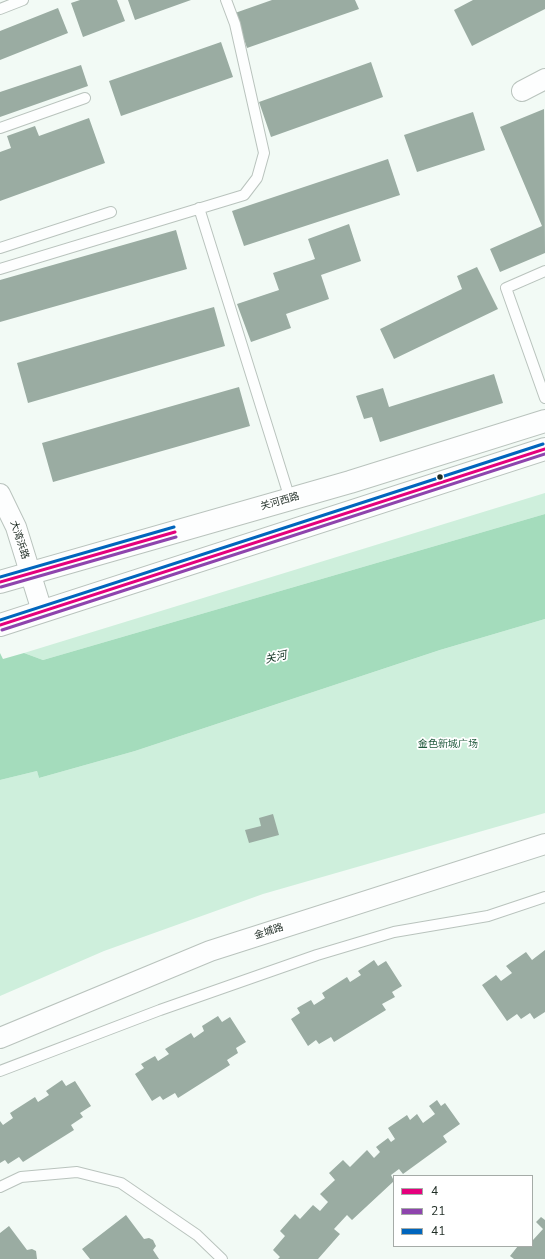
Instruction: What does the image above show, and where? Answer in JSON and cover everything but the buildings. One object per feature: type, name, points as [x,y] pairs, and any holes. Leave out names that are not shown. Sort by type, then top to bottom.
[{"type":"main road","name":"关河西路","points":[[14,578],[290,499],[545,421]]},
{"type":"main road","points":[[0,625],[545,449]]},
{"type":"street","points":[[522,91],[545,79]]},
{"type":"street","name":"大湾浜路","points":[[0,494],[16,527],[14,578],[34,614]]},
{"type":"street","name":"金城路","points":[[0,1038],[210,951],[545,844]]},
{"type":"lane","points":[[0,9],[23,0]]},
{"type":"lane","points":[[0,269],[244,195],[257,178],[264,152],[235,24],[226,0]]},
{"type":"lane","points":[[0,128],[85,98]]},
{"type":"lane","points":[[199,208],[290,499]]},
{"type":"lane","points":[[0,248],[111,212]]},
{"type":"lane","points":[[545,271],[506,288],[545,398]]},
{"type":"lane","points":[[0,1071],[160,1010],[317,955],[394,932],[488,916],[545,897]]},
{"type":"lane","points":[[0,1187],[21,1177],[77,1172],[121,1183],[197,1235],[222,1259]]},
{"type":"green space","points":[[545,493],[545,514],[43,660],[24,653]]},
{"type":"green space","name":"金色新城广场","points":[[545,619],[545,813],[263,894],[104,951],[0,996],[0,780],[37,771],[39,778],[135,751],[440,650]]},
{"type":"water","name":"关河","points":[[545,514],[545,619],[440,650],[135,751],[39,778],[37,771],[0,780],[0,653],[3,659],[24,653],[43,660]]},
{"type":"transit line","name":"41","points":[[0,620],[543,444]]},
{"type":"transit line","name":"4","points":[[0,625],[545,449]]},
{"type":"transit line","name":"21","points":[[2,630],[545,454]]},
{"type":"transit line","name":"41","points":[[0,577],[174,527]]},
{"type":"transit line","name":"4","points":[[0,582],[175,532]]},
{"type":"transit line","name":"21","points":[[1,587],[176,537]]}]
